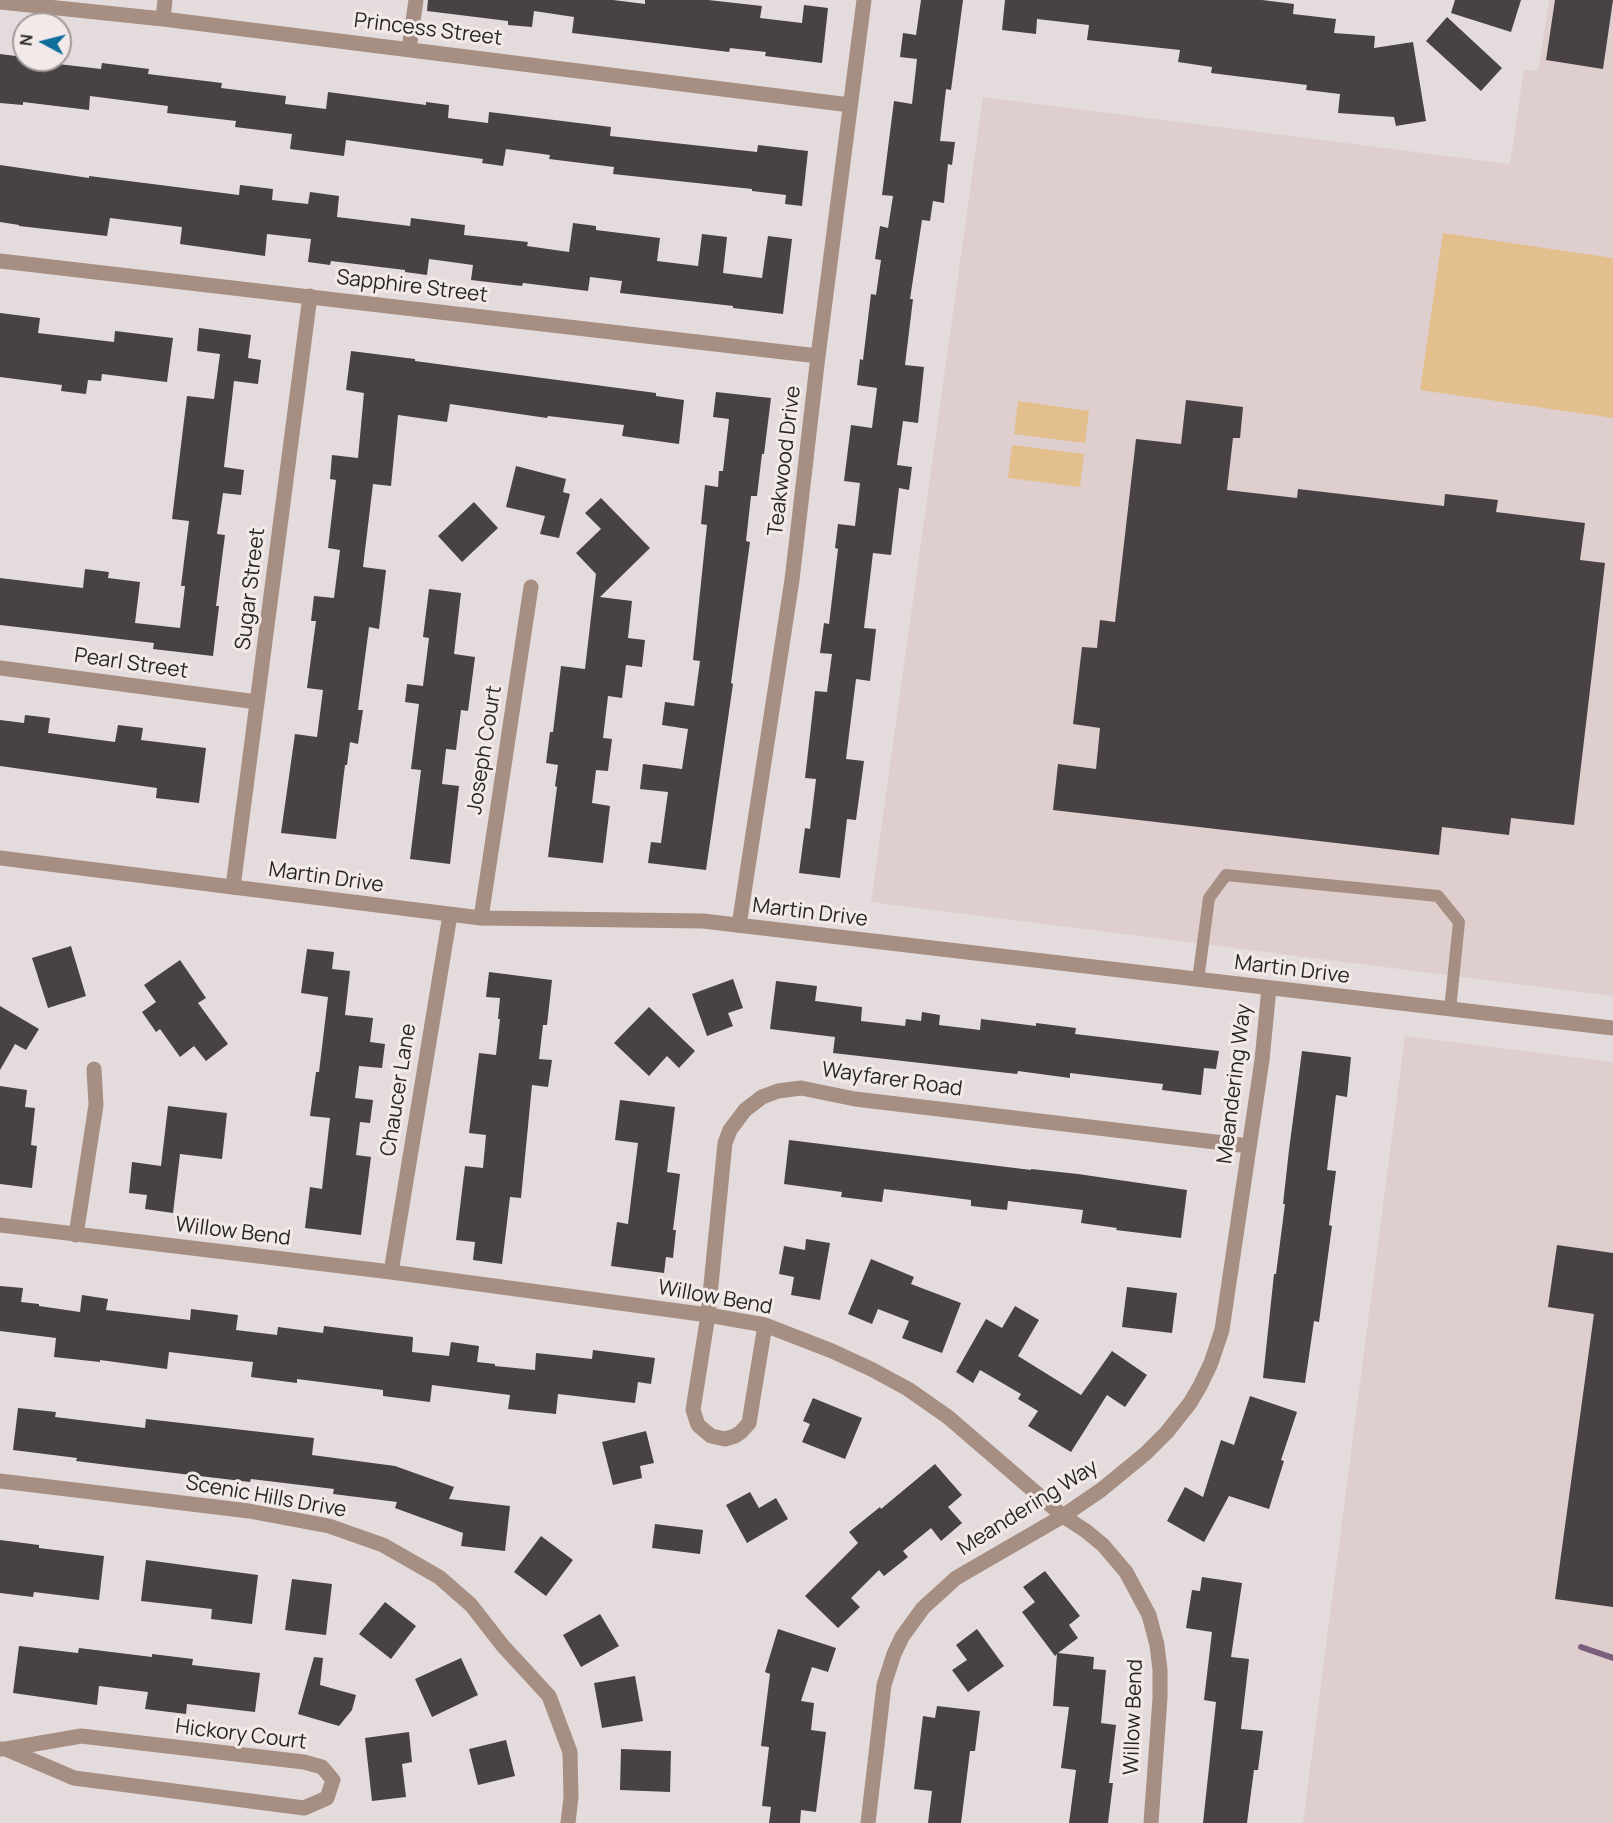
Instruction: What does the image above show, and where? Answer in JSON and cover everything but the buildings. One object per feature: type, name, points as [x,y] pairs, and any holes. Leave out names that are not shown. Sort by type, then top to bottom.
[{"type":"street","points":[[163,19],[165,0]]},
{"type":"street","points":[[410,49],[416,0]]},
{"type":"street","name":"Teakwood Drive","points":[[739,926],[792,580],[864,0]]},
{"type":"street","name":"Princess Street","points":[[0,2],[163,19],[850,105]]},
{"type":"street","name":"Sapphire Street","points":[[0,261],[818,356]]},
{"type":"street","name":"Sugar Street","points":[[233,887],[310,296]]},
{"type":"street","name":"Joseph Court","points":[[481,918],[531,587]]},
{"type":"street","name":"Pearl Street","points":[[0,668],[257,702]]},
{"type":"street","name":"Martin Drive","points":[[0,858],[481,918],[703,921],[1613,1028]]},
{"type":"street","name":"Chaucer Lane","points":[[391,1272],[450,915]]},
{"type":"street","name":"Meandering Way","points":[[868,1823],[884,1685],[894,1654],[923,1608],[956,1578],[1063,1516],[1101,1490],[1145,1454],[1167,1432],[1200,1386],[1211,1363],[1222,1330],[1262,1060],[1269,988]]},
{"type":"street","points":[[76,1235],[96,1105],[94,1069]]},
{"type":"street","name":"Wayfarer Road","points":[[765,1325],[749,1423],[735,1436],[720,1438],[703,1432],[696,1422],[693,1410],[708,1315],[725,1143],[730,1130],[745,1110],[762,1097],[778,1091],[801,1088],[855,1099],[1249,1146]]},
{"type":"street","name":"Willow Bend","points":[[0,1225],[391,1272],[708,1315],[765,1325],[852,1360],[908,1389],[961,1428],[1063,1516],[1086,1530],[1103,1545],[1126,1572],[1149,1615],[1157,1645],[1160,1670],[1151,1823]]},
{"type":"street","name":"Scenic Hills Drive","points":[[0,1481],[249,1511],[329,1526],[382,1545],[439,1577],[471,1605],[503,1647],[549,1696],[570,1752],[571,1797],[568,1823]]},
{"type":"street","name":"Hickory Court","points":[[81,1736],[304,1762],[322,1767],[333,1780],[327,1798],[304,1808],[74,1778],[3,1749],[81,1736]]},
{"type":"lane","points":[[1198,980],[1209,898],[1226,875],[1438,896],[1459,922],[1450,1010]]},
{"type":"shaded area","points":[[1549,0],[1613,0],[1613,996],[871,902],[983,97],[1510,164],[1524,70],[1538,71]]},
{"type":"shaded area","points":[[1443,233],[1613,258],[1613,418],[1420,390]]},
{"type":"shaded area","points":[[1018,401],[1089,411],[1085,443],[1014,434]]},
{"type":"shaded area","points":[[1012,445],[1084,454],[1080,487],[1008,478]]},
{"type":"shaded area","points":[[1405,1036],[1613,1062],[1613,1823],[1303,1823]]},
{"type":"waterway","points":[[1581,1647],[1613,1658]]}]
